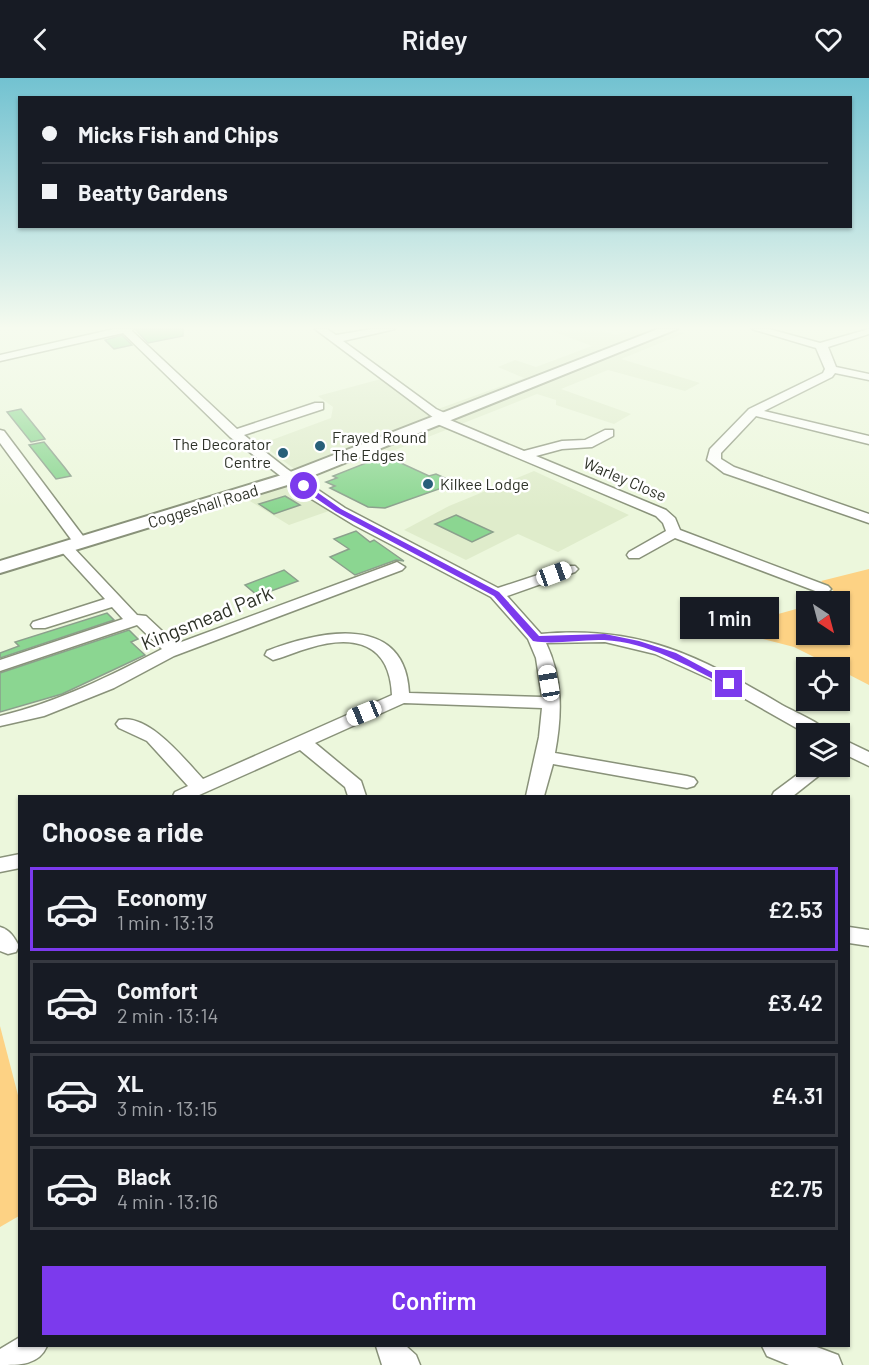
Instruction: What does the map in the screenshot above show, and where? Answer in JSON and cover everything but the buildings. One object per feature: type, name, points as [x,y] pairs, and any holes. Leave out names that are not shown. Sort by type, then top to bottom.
[{"type":"main road","name":"Coggeshall Road","points":[[0,567],[291,477],[518,389]]},
{"type":"street","points":[[188,389],[234,434],[339,510],[496,594],[536,639],[545,662],[552,703],[546,758],[535,795]]},
{"type":"street","name":"Warley Close","points":[[401,389],[442,419],[661,513],[670,521],[674,533]]},
{"type":"street","points":[[800,389],[753,412],[715,452],[714,460],[729,470],[869,519]]},
{"type":"street","points":[[234,434],[319,406]]},
{"type":"street","points":[[753,412],[869,440]]},
{"type":"street","points":[[524,455],[562,445],[587,444],[609,433]]},
{"type":"street","name":"Kingsmead Park","points":[[0,434],[74,545],[115,601],[134,621],[0,666]]},
{"type":"street","points":[[634,555],[674,533],[823,589]]},
{"type":"street","name":"Kingsmead Park","points":[[0,721],[38,712],[108,684],[174,651],[397,567]]},
{"type":"street","points":[[496,594],[570,569]]},
{"type":"street","points":[[39,625],[115,601]]},
{"type":"street","points":[[140,619],[174,651]]},
{"type":"street","points":[[273,655],[299,644],[344,635],[378,647],[397,666],[401,698]]},
{"type":"street","points":[[536,639],[605,637],[673,654],[800,723]]},
{"type":"street","points":[[184,795],[401,698],[552,703]]},
{"type":"street","points":[[125,724],[153,737],[200,787]]},
{"type":"street","points":[[301,741],[354,785],[357,795]]},
{"type":"street","points":[[850,752],[869,760]]},
{"type":"street","points":[[546,758],[687,782]]},
{"type":"street","points":[[782,795],[807,777]]},
{"type":"street","points":[[0,865],[18,861]]},
{"type":"street","points":[[850,935],[869,938]]},
{"type":"street","points":[[1,1365],[30,1347]]},
{"type":"street","points":[[780,1347],[827,1365]]},
{"type":"shaded area","points":[[344,389],[408,389],[427,405],[438,409],[493,389],[561,389],[631,414],[614,424],[556,405],[556,400],[537,394],[390,452],[384,449],[321,473],[308,482],[325,497],[343,506],[289,525],[235,492],[297,471],[261,444],[331,418],[333,407],[318,396]]},
{"type":"shaded area","points":[[534,471],[629,515],[558,552],[518,534],[466,560],[404,530],[449,506]]},
{"type":"shaded area","points":[[869,569],[869,685],[850,675],[850,657],[814,657],[794,647],[725,629],[796,609],[796,645],[850,645],[850,591],[834,591],[821,581]]},
{"type":"shaded area","points":[[0,1026],[18,1095],[18,1217],[0,1227]]},
{"type":"place","name":"Frayed Round The Edges","points":[[320,446]]},
{"type":"place","name":"The Decorator Centre","points":[[283,453]]},
{"type":"place","name":"Kilkee Lodge","points":[[428,484]]},
{"type":"route","points":[[304,486],[339,510],[444,564],[496,594],[517,614],[536,639],[605,637],[639,644],[673,654],[729,684]]}]
